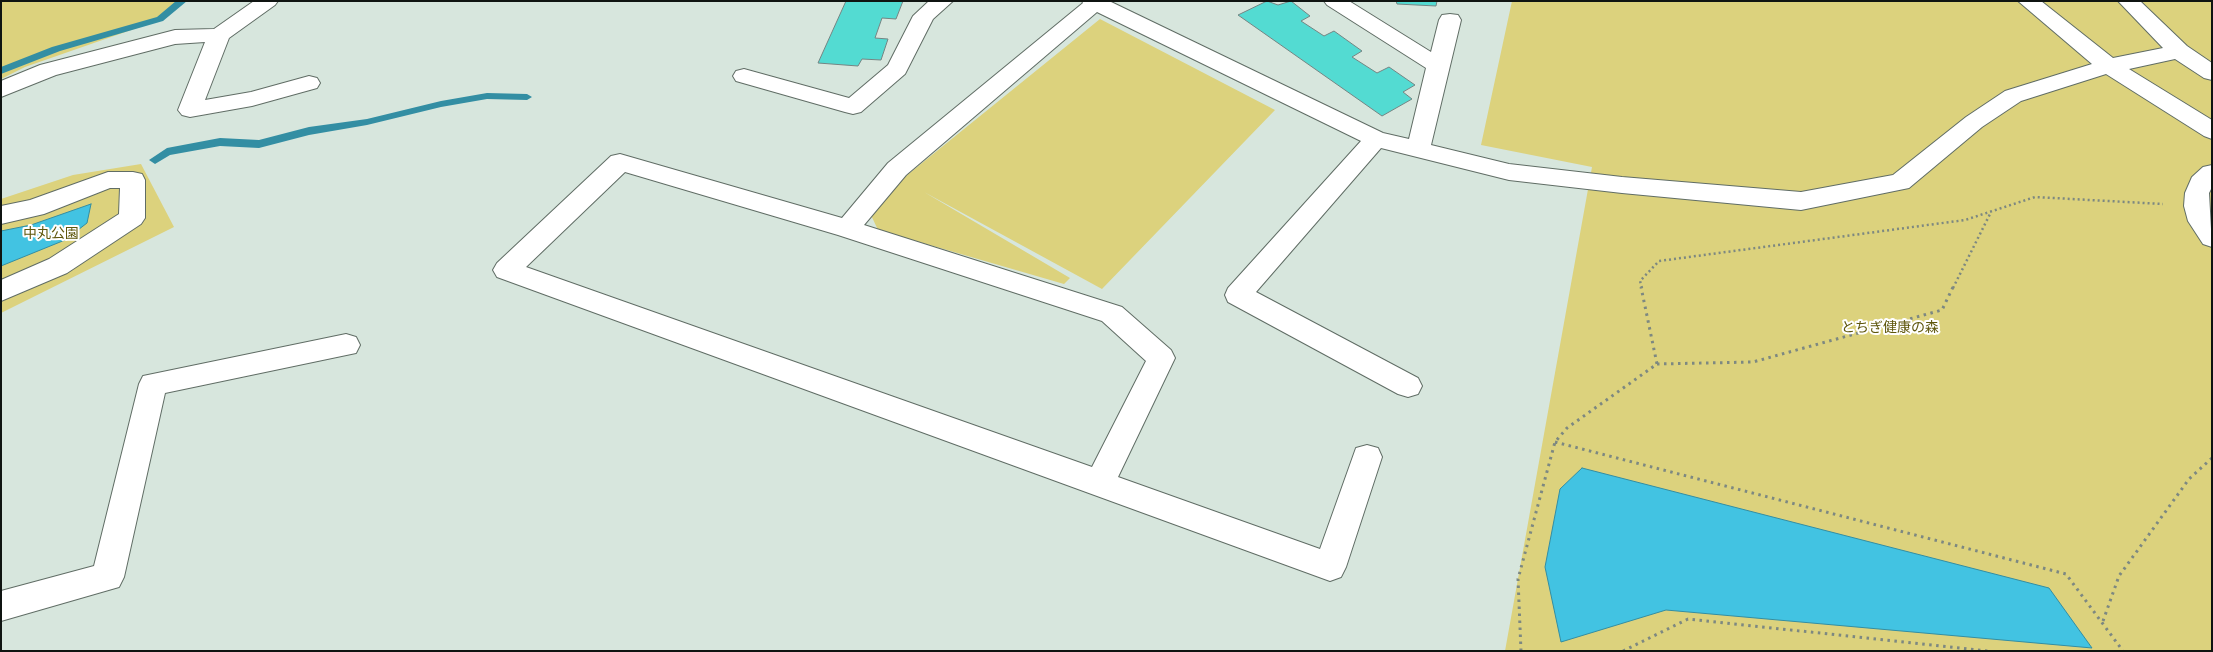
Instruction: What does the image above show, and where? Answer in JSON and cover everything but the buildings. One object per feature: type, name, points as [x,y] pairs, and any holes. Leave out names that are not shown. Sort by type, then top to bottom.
[{"type":"street","points":[[1,90],[48,70],[175,37],[219,35],[268,1]]},
{"type":"street","points":[[744,76],[853,108],[897,69],[924,16],[943,1]]},
{"type":"street","points":[[1334,1],[1438,66]]},
{"type":"street","points":[[2028,1],[2109,66],[2212,131]]},
{"type":"street","points":[[2128,1],[2178,51],[2212,73]]},
{"type":"street","points":[[847,229],[897,169],[1093,2],[1376,139],[1509,172],[1622,185],[1801,201],[1900,182],[1974,122],[2013,96],[2109,66],[2178,51]]},
{"type":"street","points":[[1418,150],[1450,20]]},
{"type":"street","points":[[219,35],[190,110],[252,99],[308,84]]},
{"type":"street","points":[[1376,139],[1238,295],[1408,386]]},
{"type":"street","points":[[1100,483],[1161,358],[1112,314],[847,229],[620,162],[506,270],[1100,483],[1330,568],[1367,457]]},
{"type":"street","points":[[2212,173],[2201,183],[2197,193],[2197,206],[2201,221],[2212,238]]},
{"type":"street","points":[[1,215],[35,208],[108,180],[132,180],[132,218],[58,266],[1,291]]},
{"type":"street","points":[[1,606],[108,577],[153,384],[346,345]]},
{"type":"path","points":[[1657,364],[1640,281],[1659,261],[1965,220],[2035,197],[2197,206]]},
{"type":"path","points":[[1521,651],[1518,579],[1555,442],[1566,428],[1657,364],[1754,362],[1942,310],[1992,211]]},
{"type":"path","points":[[1555,442],[2066,574],[2123,651]]},
{"type":"path","points":[[2103,622],[2119,576],[2189,479],[2212,458]]},
{"type":"path","points":[[1623,651],[1688,619],[1988,651]]},
{"type":"green space","points":[[1,1],[182,1],[157,21],[25,67],[1,79]]},
{"type":"green space","name":"とちぎ健康の森","points":[[1512,1],[2212,1],[2212,651],[1505,651],[1592,167],[1481,145]]},
{"type":"green space","points":[[1100,19],[1275,110],[1102,289],[924,192],[1070,278],[1064,284],[878,230],[870,213],[901,180]]},
{"type":"green space","name":"中丸公園","points":[[141,164],[174,227],[1,313],[1,199],[73,175]]},
{"type":"water","points":[[91,204],[87,223],[65,240],[1,266],[1,231],[31,225]]},
{"type":"water","points":[[1582,468],[2049,588],[2092,648],[1666,610],[1561,642],[1545,567],[1560,489]]},
{"type":"waterway","points":[[1,71],[56,49],[160,19],[182,1]]},
{"type":"waterway","points":[[155,160],[167,152],[220,142],[259,144],[309,131],[367,122],[441,104],[487,96],[527,97]]}]
